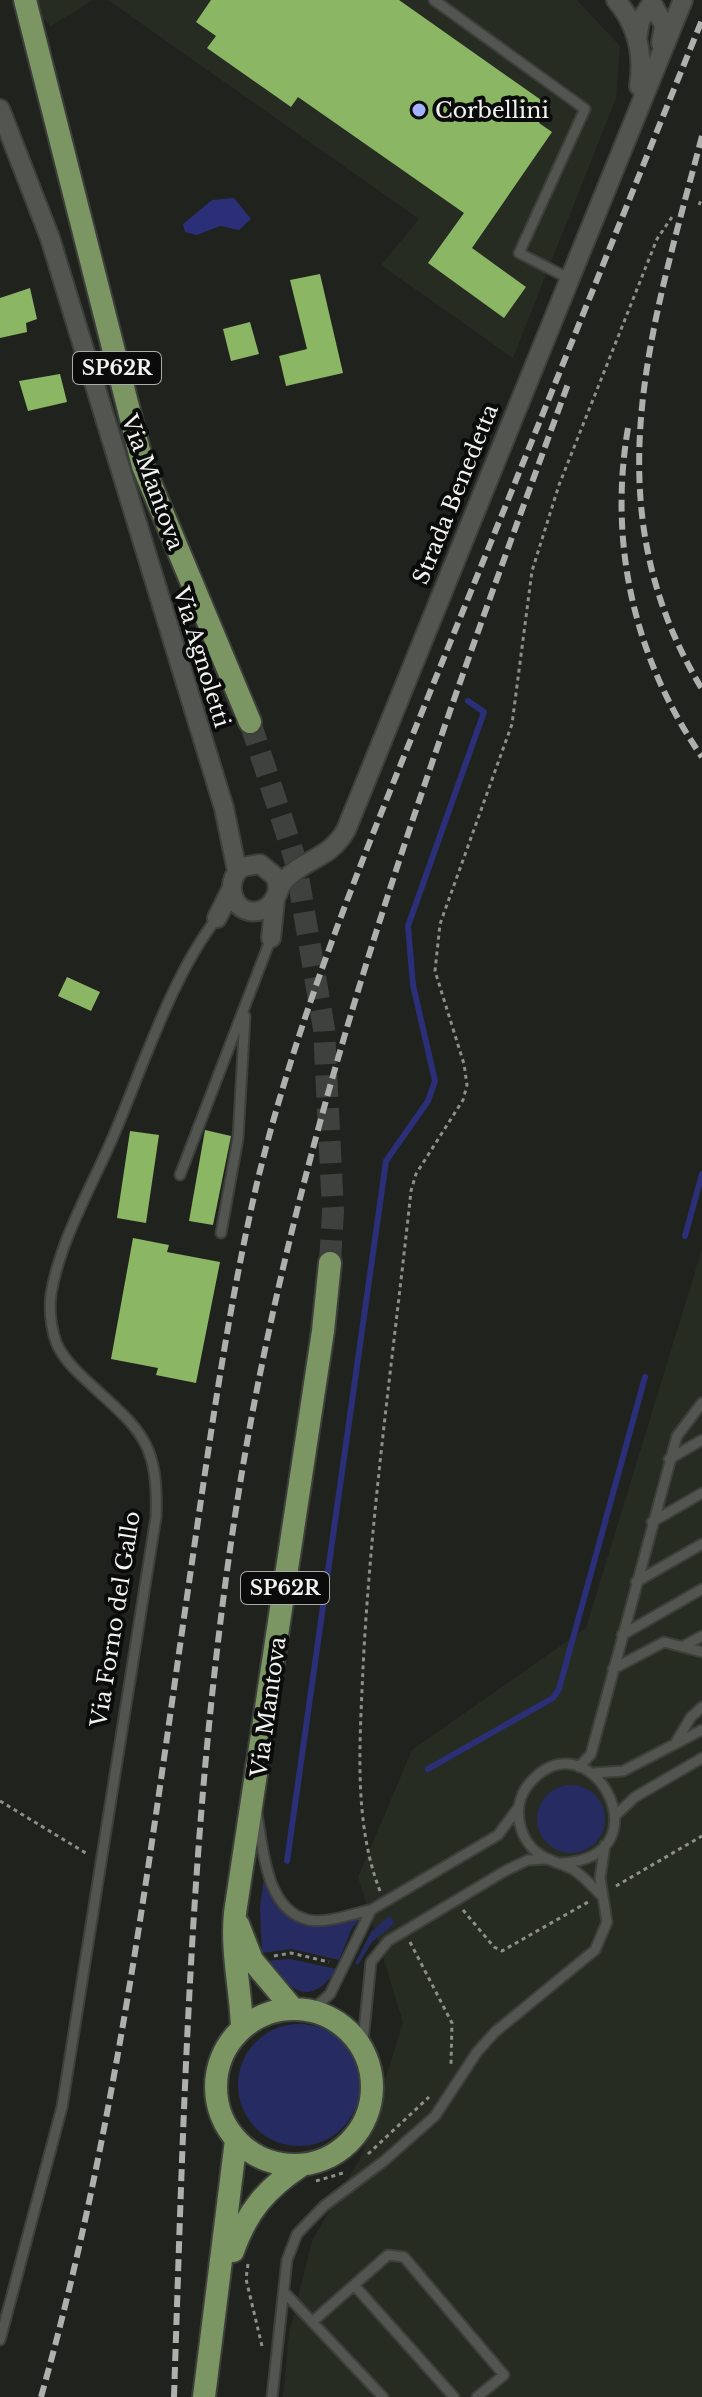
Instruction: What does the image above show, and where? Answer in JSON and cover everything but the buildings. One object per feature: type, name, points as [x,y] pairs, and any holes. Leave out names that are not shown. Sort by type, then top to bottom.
[{"type":"main road","name":"Via Mantova","points":[[25,0],[143,466],[250,722]]},
{"type":"main road","name":"Via Mantova","points":[[242,2029],[240,1986],[232,1948],[235,1913],[323,1331],[330,1263]]},
{"type":"main road","name":"Via Mantova","points":[[235,1913],[252,1960],[302,2010],[341,2025],[362,2050]]},
{"type":"main road","points":[[302,2010],[266,2015],[242,2029],[221,2057],[217,2074],[219,2110],[236,2140],[266,2160],[306,2174]]},
{"type":"main road","points":[[217,2294],[248,2215],[276,2183],[306,2174],[317,2162],[344,2147],[363,2123],[371,2079],[362,2050]]},
{"type":"main road","points":[[204,2397],[236,2140]]},
{"type":"street","name":"Strada Benedetta","points":[[616,0],[629,15],[642,65],[635,113]]},
{"type":"street","points":[[624,0],[656,2]]},
{"type":"street","name":"Strada Benedetta","points":[[276,896],[294,872],[324,856],[337,845],[346,830],[683,0]]},
{"type":"street","name":"Strada Benedetta","points":[[637,39],[640,21],[656,2]]},
{"type":"street","name":"Strada Benedetta","points":[[656,2],[664,25],[659,57]]},
{"type":"street","name":"Via Agnoletti","points":[[0,109],[50,238],[224,808],[243,902]]},
{"type":"street","name":"Via Agnoletti","points":[[224,808],[242,845],[277,878],[271,938]]},
{"type":"street","points":[[237,871],[247,864],[294,872]]},
{"type":"street","points":[[271,938],[243,902],[276,896]]},
{"type":"street","name":"Via Forno del Gallo","points":[[217,918],[243,902]]},
{"type":"lane","points":[[434,0],[585,109],[519,253],[568,278]]},
{"type":"lane","name":"Via Forno del Gallo","points":[[0,2340],[62,2107],[146,1591],[157,1491],[150,1450],[142,1435],[120,1408],[70,1365],[57,1345],[50,1322],[52,1293],[69,1238],[185,971],[217,918]]},
{"type":"lane","name":"Via Agnoletti","points":[[180,1175],[271,938]]},
{"type":"lane","points":[[221,1233],[238,1138],[245,1004]]},
{"type":"lane","points":[[579,1767],[591,1754],[669,1459],[682,1426],[702,1403]]},
{"type":"lane","points":[[669,1459],[702,1440]]},
{"type":"lane","points":[[652,1522],[702,1493]]},
{"type":"lane","points":[[636,1582],[702,1544]]},
{"type":"lane","points":[[622,1635],[702,1589]]},
{"type":"lane","points":[[684,1646],[702,1636]]},
{"type":"lane","points":[[613,1669],[664,1642],[702,1652]]},
{"type":"lane","points":[[675,1744],[691,1717],[702,1707]]},
{"type":"lane","points":[[254,1796],[266,1866],[277,1895],[294,1914],[312,1921],[371,1910],[498,1835],[510,1823],[524,1790],[541,1773],[563,1765],[594,1773],[623,1771],[702,1730]]},
{"type":"lane","points":[[272,2397],[287,2260],[297,2234],[307,2222],[427,2123],[495,2032],[595,1950],[607,1922],[601,1895],[605,1845],[616,1815],[635,1797],[702,1758]]},
{"type":"lane","points":[[594,1773],[610,1792],[616,1815]]},
{"type":"lane","points":[[519,1806],[523,1837],[547,1859]]},
{"type":"lane","points":[[362,2050],[371,1962],[388,1941],[528,1860],[578,1862],[605,1845]]},
{"type":"lane","points":[[562,1863],[601,1895]]},
{"type":"lane","points":[[302,2010],[330,1994],[371,1910]]},
{"type":"lane","points":[[312,2322],[388,2255],[404,2257],[504,2375],[477,2397]]},
{"type":"lane","points":[[354,2285],[454,2397]]},
{"type":"lane","points":[[284,2292],[383,2397]]},
{"type":"path","points":[[699,205],[702,198]]},
{"type":"path","points":[[386,1901],[368,1859],[362,1787],[361,1728],[368,1581],[411,1191],[416,1174],[463,1100],[467,1085],[464,1064],[435,971],[440,924],[512,724],[532,571],[559,485],[657,239],[672,217]]},
{"type":"path","points":[[0,1801],[78,1851],[102,1860]]},
{"type":"path","points":[[457,1908],[494,1947],[502,1951],[702,1836]]},
{"type":"path","points":[[406,1937],[452,2023],[450,2065]]},
{"type":"path","points":[[252,1960],[291,1953],[342,1965]]},
{"type":"path","points":[[362,2160],[431,2095]]},
{"type":"path","points":[[306,2174],[349,2170]]},
{"type":"path","points":[[250,2254],[246,2279],[265,2354]]},
{"type":"shaded area","points":[[37,0],[93,0],[51,26],[41,16]]},
{"type":"shaded area","points":[[108,0],[577,0],[620,46],[616,98],[513,358],[381,265],[419,219]]},
{"type":"shaded area","points":[[234,198],[251,219],[239,230],[220,226],[197,235],[185,232],[183,224],[212,200]]},
{"type":"shaded area","points":[[702,1249],[702,2397],[283,2397],[289,2333],[312,2241],[363,2153],[403,2022],[358,1877],[412,1750],[586,1628]]},
{"type":"shaded area","points":[[571,1785],[595,1795],[605,1819],[595,1843],[571,1853],[547,1843],[537,1819],[547,1795]]},
{"type":"shaded area","points":[[264,1878],[281,1907],[304,1922],[332,1923],[364,1914],[352,1928],[339,1960],[292,1949],[262,1953],[260,1908]]},
{"type":"shaded area","points":[[389,1916],[395,1923],[372,1942],[358,1965],[355,1964],[371,1932]]},
{"type":"shaded area","points":[[290,1959],[337,1969],[317,1989],[300,1991],[291,1987],[265,1961]]},
{"type":"shaded area","points":[[299,2024],[322,2029],[342,2042],[355,2062],[360,2085],[355,2108],[342,2128],[322,2141],[299,2146],[276,2141],[256,2128],[243,2108],[238,2085],[243,2062],[256,2042],[276,2029]]},
{"type":"waterway","points":[[287,1861],[386,1161],[428,1101],[435,1081],[413,985],[408,926],[484,712],[468,701]]},
{"type":"waterway","points":[[685,1236],[702,1174]]},
{"type":"waterway","points":[[428,1769],[553,1698],[559,1689],[645,1377]]},
{"type":"tunnel","points":[[250,722],[295,859],[324,1029],[333,1211],[330,1263]]},
{"type":"railway","points":[[41,2397],[68,2296],[111,2092],[228,1330],[246,1232],[275,1115],[317,982],[366,851],[702,20]]},
{"type":"railway","points":[[702,136],[650,347],[641,415],[640,483],[648,552],[668,620],[702,689]]},
{"type":"railway","points":[[174,2397],[182,2150],[204,1781],[216,1659],[252,1415],[312,1151],[349,1022],[431,765],[568,384]]},
{"type":"railway","points":[[628,428],[622,515],[632,600],[659,681],[702,757]]},
{"type":"place","name":"Corbellini","points":[[419,110]]}]
